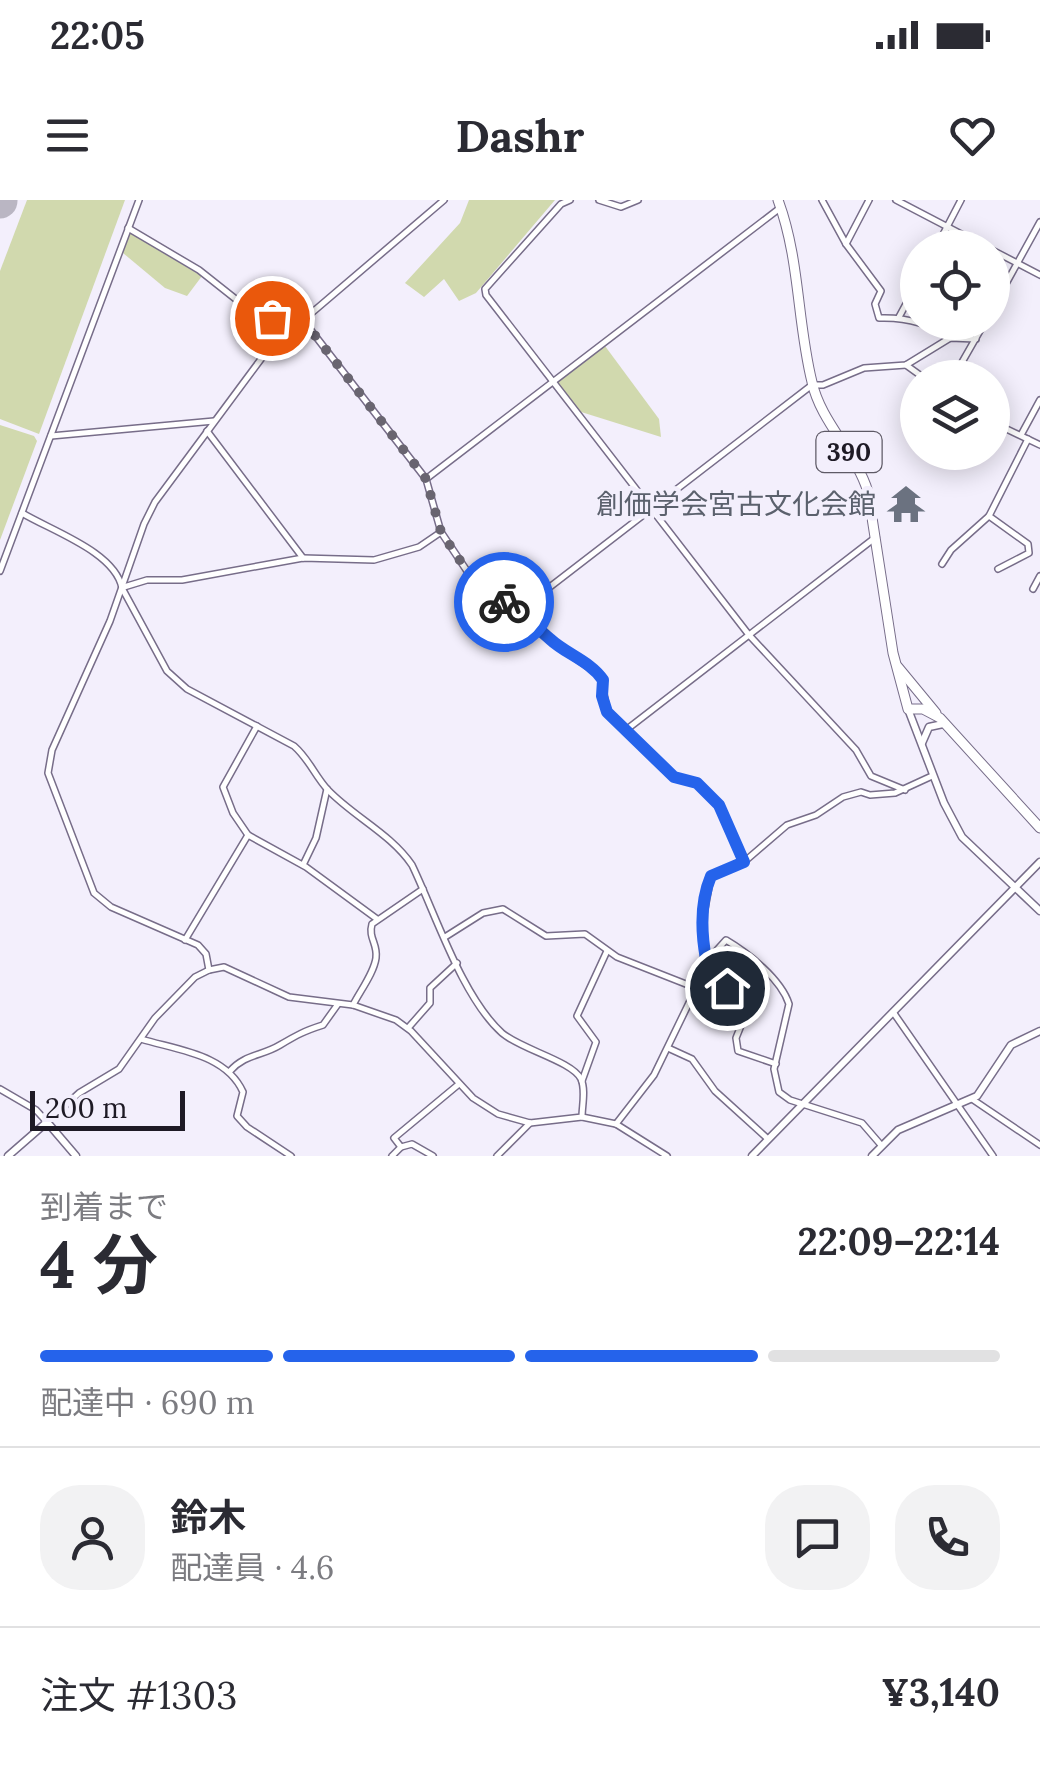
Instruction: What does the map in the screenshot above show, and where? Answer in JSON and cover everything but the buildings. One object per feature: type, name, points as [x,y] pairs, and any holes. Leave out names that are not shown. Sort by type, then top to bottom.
[{"type":"highway","name":"390","points":[[779,204],[796,268],[812,385],[864,478],[894,661],[908,709]]},
{"type":"highway","points":[[894,661],[942,721],[1040,828]]},
{"type":"highway","points":[[908,709],[923,709],[942,721]]},
{"type":"street","points":[[0,571],[139,200]]},
{"type":"street","points":[[209,970],[202,948],[110,907],[94,892],[48,773],[52,750],[86,677],[148,514],[214,421],[267,351],[444,200]]},
{"type":"street","points":[[570,200],[555,211],[484,292],[749,635],[856,750],[870,776],[905,790]]},
{"type":"street","points":[[598,200],[620,207],[638,200]]},
{"type":"street","points":[[822,200],[846,244],[882,290],[875,304],[880,318],[900,317]]},
{"type":"street","points":[[846,244],[869,200]]},
{"type":"street","points":[[896,200],[954,230]]},
{"type":"street","points":[[945,230],[961,200]]},
{"type":"street","points":[[426,479],[779,204]]},
{"type":"street","points":[[1010,277],[1040,222]]},
{"type":"street","points":[[128,228],[199,270],[252,312],[294,326]]},
{"type":"street","points":[[1010,259],[1040,274]]},
{"type":"street","points":[[303,320],[426,479],[441,532],[479,585],[520,610],[552,642],[601,676],[607,712],[674,777],[697,783],[719,805],[744,862]]},
{"type":"street","points":[[914,360],[947,340]]},
{"type":"street","points":[[520,610],[812,385],[822,385],[864,368],[900,365]]},
{"type":"street","points":[[1021,435],[1040,400]]},
{"type":"street","points":[[51,436],[214,421]]},
{"type":"street","points":[[1010,430],[1040,445]]},
{"type":"street","points":[[207,431],[303,558]]},
{"type":"street","points":[[942,564],[951,550],[989,516],[1028,439]]},
{"type":"street","points":[[22,513],[101,556],[120,576],[122,588],[167,671],[187,688],[294,746],[308,758],[327,789],[400,852],[423,889],[478,1005],[514,1043],[571,1069],[582,1081]]},
{"type":"street","points":[[989,516],[1028,544],[1029,552],[998,569]]},
{"type":"street","points":[[122,588],[147,580],[182,580],[303,558],[374,560],[419,546],[441,532]]},
{"type":"street","points":[[626,730],[876,537]]},
{"type":"street","points":[[1033,589],[1039,579]]},
{"type":"street","points":[[908,709],[932,776],[962,837],[1040,911]]},
{"type":"street","points":[[921,746],[929,728],[942,721]]},
{"type":"street","points":[[257,726],[223,787],[233,813],[248,836],[303,866],[377,919]]},
{"type":"street","points":[[616,1124],[654,1075],[704,972],[707,960],[702,936],[708,884],[716,873],[744,862],[782,827],[816,814],[843,797],[861,792],[885,795],[932,776]]},
{"type":"street","points":[[303,866],[316,838],[327,789]]},
{"type":"street","points":[[186,940],[248,836]]},
{"type":"street","points":[[752,1156],[1040,862]]},
{"type":"street","points":[[354,1005],[376,960],[369,934],[377,919],[423,889]]},
{"type":"street","points":[[445,937],[483,913],[503,909],[546,936],[585,934],[607,951],[696,988]]},
{"type":"street","points":[[707,960],[726,940],[779,983],[788,1004],[776,1064],[779,1092],[802,1104],[862,1123],[882,1145]]},
{"type":"street","points":[[582,1117],[582,1081],[596,1042],[577,1016],[607,951]]},
{"type":"street","points":[[707,960],[730,970],[726,992],[746,1013],[736,1038],[738,1051],[776,1064]]},
{"type":"street","points":[[408,1028],[430,1003],[430,988],[458,964]]},
{"type":"street","points":[[8,1156],[80,1092],[118,1069],[169,1003],[195,977],[224,967],[289,997],[338,1002],[387,1015],[408,1028],[473,1098],[498,1114],[530,1123],[582,1117],[616,1124],[667,1156]]},
{"type":"street","points":[[230,1071],[244,1058],[279,1046],[297,1032],[323,1025],[338,1002]]},
{"type":"street","points":[[893,1012],[994,1156]]},
{"type":"street","points":[[872,1156],[898,1130],[972,1099],[986,1086],[1005,1051],[1018,1040],[1040,1031]]},
{"type":"street","points":[[141,1039],[211,1060],[230,1071],[244,1092],[237,1116],[290,1156]]},
{"type":"street","points":[[668,1048],[692,1059],[715,1091],[768,1139]]},
{"type":"street","points":[[400,1146],[394,1138],[459,1084]]},
{"type":"street","points":[[0,1089],[23,1100],[76,1156]]},
{"type":"street","points":[[972,1099],[1040,1145]]},
{"type":"street","points":[[497,1156],[530,1123]]},
{"type":"street","points":[[392,1156],[400,1146],[412,1144],[433,1156]]},
{"type":"green space","points":[[27,200],[125,200],[39,434],[0,419],[0,271]]},
{"type":"green space","points":[[469,200],[555,200],[476,293],[459,301],[444,279],[424,297],[405,283],[460,223]]},
{"type":"green space","points":[[130,233],[202,276],[187,296],[165,288],[123,253]]},
{"type":"green space","points":[[605,346],[659,419],[661,437],[578,411],[556,383]]},
{"type":"green space","points":[[0,425],[34,436],[37,441],[0,540]]},
{"type":"way so far","points":[[272,318],[294,326],[303,320],[426,479],[441,532],[469,574],[504,602]]},
{"type":"place","name":"創価学会宮古文化会館","points":[[906,504]]},
{"type":"route","points":[[504,602],[520,610],[552,642],[601,676],[607,712],[674,777],[697,783],[719,805],[744,862],[711,876],[702,936],[706,959],[730,970],[727,988]]}]
